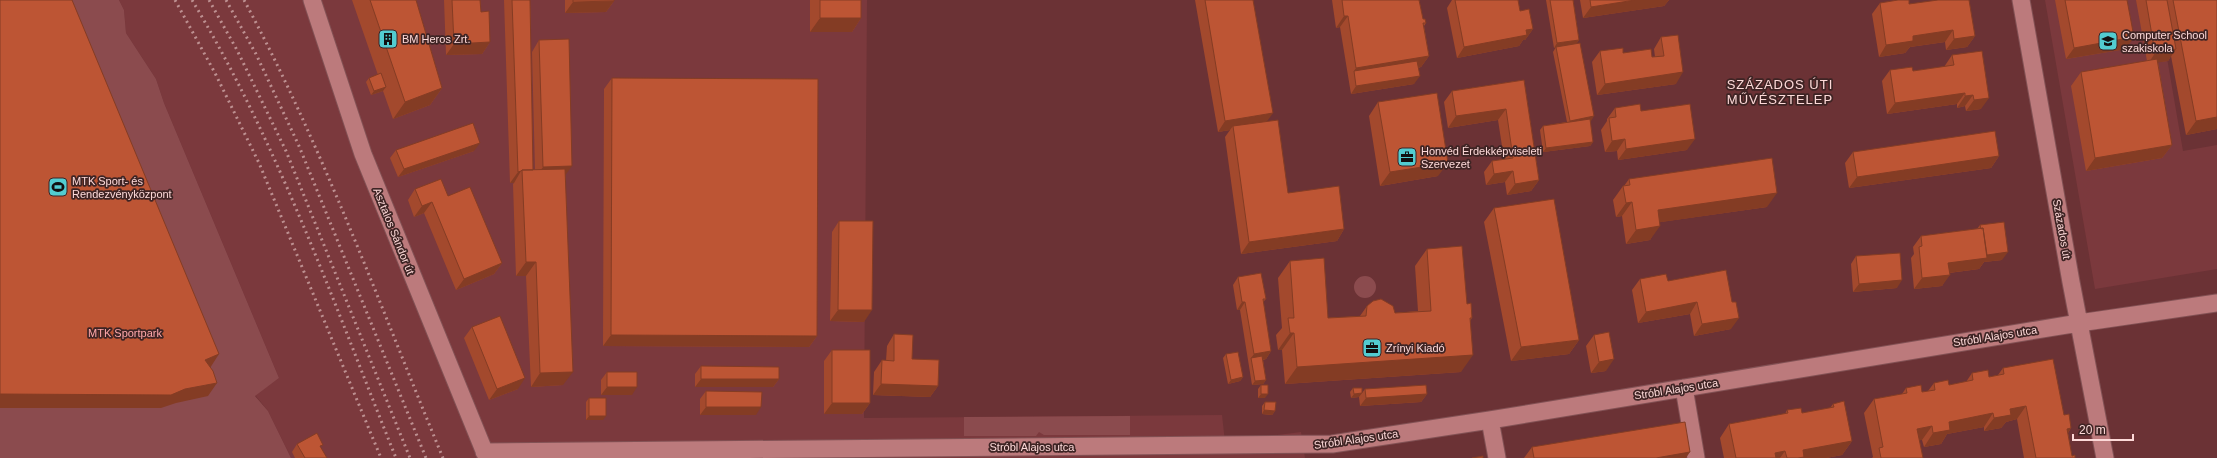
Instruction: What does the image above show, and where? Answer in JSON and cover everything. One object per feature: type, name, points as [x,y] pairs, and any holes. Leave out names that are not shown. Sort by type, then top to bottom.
[{"type":"street","name":"Asztalos Sándor út","points":[[312,0],[363,154],[486,455]]},
{"type":"street","name":"Százados út","points":[[2021,0],[2079,323],[2105,458]]},
{"type":"street","name":"Stróbl Alajos utca","points":[[486,455],[1310,452],[1490,420],[2079,323],[2217,303]]},
{"type":"street","points":[[1684,388],[1696,458]]},
{"type":"street","points":[[1490,420],[1497,458]]},
{"type":"shaded area","points":[[119,0],[867,0],[864,418],[1222,415],[1225,442],[1301,432],[1305,458],[291,458],[268,411],[255,395],[279,378],[164,103],[156,79],[126,33],[124,10]]},
{"type":"shaded area","points":[[2045,0],[2157,0],[2183,151],[2217,145],[2217,269],[2095,289]]},
{"type":"green space","name":"MTK Sportpark","points":[[0,0],[119,0],[124,10],[126,33],[156,79],[164,103],[279,378],[255,396],[268,411],[291,458],[0,458]]},
{"type":"green space","points":[[1365,276],[1373,279],[1376,287],[1373,295],[1365,298],[1357,295],[1354,287],[1357,279]]},
{"type":"green space","points":[[1130,416],[1130,435],[1044,435],[1039,432],[1036,436],[964,436],[964,417]]},
{"type":"building","name":"MTK Sportpark","points":[[0,0],[72,0],[219,354],[205,360],[213,371],[217,383],[185,389],[171,395],[0,394]]},
{"type":"building","points":[[370,0],[416,0],[442,88],[405,102]]},
{"type":"building","points":[[452,0],[480,0],[481,12],[489,11],[490,42],[454,44]]},
{"type":"building","points":[[512,0],[530,0],[533,170],[522,170],[518,172]]},
{"type":"building","points":[[573,0],[614,0],[614,1],[573,2]]},
{"type":"building","points":[[820,0],[861,0],[861,18],[820,18]]},
{"type":"building","points":[[1205,0],[1253,0],[1273,113],[1225,121]]},
{"type":"building","points":[[1342,0],[1419,0],[1423,19],[1425,19],[1426,23],[1423,23],[1429,56],[1356,68],[1348,16],[1344,16]]},
{"type":"building","points":[[1455,0],[1518,0],[1520,11],[1529,9],[1533,29],[1526,30],[1527,35],[1464,47]]},
{"type":"building","points":[[1550,0],[1573,0],[1579,40],[1557,43]]},
{"type":"building","points":[[1590,0],[1635,0],[1591,7]]},
{"type":"building","points":[[1909,0],[1909,4],[1938,0],[1969,0],[1975,36],[1954,39],[1953,30],[1913,36],[1913,41],[1886,45],[1880,3]]},
{"type":"building","points":[[2065,0],[2127,0],[2134,37],[2074,48]]},
{"type":"building","points":[[2146,0],[2167,0],[2176,49],[2155,53]]},
{"type":"building","points":[[2173,0],[2217,0],[2217,117],[2196,121]]},
{"type":"building","points":[[1678,35],[1683,72],[1605,84],[1600,51],[1623,48],[1623,53],[1651,49],[1652,57],[1664,56],[1661,37]]},
{"type":"building","points":[[569,39],[572,166],[543,167],[539,40]]},
{"type":"building","points":[[1580,43],[1594,116],[1570,121],[1556,47]]},
{"type":"building","points":[[1982,51],[1989,98],[1974,100],[1973,95],[1965,96],[1965,93],[1895,103],[1890,70],[1912,67],[1913,71],[1954,65],[1952,55]]},
{"type":"building","points":[[2157,59],[2172,145],[2095,158],[2081,72]]},
{"type":"building","points":[[1417,61],[1420,76],[1356,86],[1354,71]]},
{"type":"building","points":[[381,73],[386,87],[374,91],[369,78]]},
{"type":"building","points":[[612,78],[818,79],[817,336],[611,335]]},
{"type":"building","points":[[1524,80],[1539,180],[1515,184],[1513,171],[1494,174],[1492,161],[1513,158],[1506,109],[1456,116],[1452,91]]},
{"type":"building","points":[[1437,93],[1448,163],[1390,172],[1378,102]]},
{"type":"building","points":[[1640,104],[1641,111],[1690,104],[1695,139],[1626,149],[1625,139],[1612,141],[1609,118],[1616,117],[1615,108]]},
{"type":"building","points":[[1590,119],[1593,142],[1546,148],[1543,126]]},
{"type":"building","points":[[1278,120],[1288,193],[1339,186],[1344,229],[1249,242],[1233,126]]},
{"type":"building","points":[[473,123],[480,143],[404,169],[396,150]]},
{"type":"building","points":[[1995,131],[1999,156],[1857,177],[1853,152]]},
{"type":"building","points":[[1772,158],[1777,193],[1658,210],[1660,226],[1636,230],[1632,202],[1626,203],[1623,186],[1630,185],[1629,179]]},
{"type":"building","points":[[565,169],[573,372],[540,373],[536,262],[526,262],[522,170]]},
{"type":"building","points":[[441,179],[448,196],[470,187],[502,263],[464,279],[432,202],[422,206],[415,189]]},
{"type":"building","points":[[1554,199],[1579,340],[1521,347],[1494,208]]},
{"type":"building","points":[[839,221],[873,221],[872,310],[838,310]]},
{"type":"building","points":[[2004,222],[2008,252],[1987,255],[1983,228],[1981,229],[1980,225]]},
{"type":"building","points":[[1983,228],[1987,258],[1948,263],[1950,275],[1922,278],[1919,247],[1922,246],[1921,236]]},
{"type":"building","points":[[1462,246],[1467,304],[1471,303],[1472,318],[1470,318],[1473,355],[1297,367],[1294,333],[1290,333],[1288,318],[1294,318],[1290,261],[1324,258],[1328,318],[1366,316],[1367,306],[1373,301],[1381,299],[1393,306],[1395,313],[1431,311],[1427,249]]},
{"type":"building","points":[[1900,253],[1902,280],[1859,284],[1856,256]]},
{"type":"building","points":[[1726,270],[1732,302],[1736,302],[1739,318],[1702,324],[1697,302],[1646,312],[1640,279],[1666,274],[1668,281]]},
{"type":"building","points":[[1261,273],[1266,299],[1263,299],[1271,351],[1254,354],[1245,302],[1242,302],[1238,277]]},
{"type":"building","points":[[500,316],[525,378],[497,389],[472,327]]},
{"type":"building","points":[[1609,332],[1614,359],[1599,362],[1594,335]]},
{"type":"building","points":[[894,334],[913,335],[912,359],[939,360],[938,386],[881,384],[882,360],[894,361]]},
{"type":"building","points":[[832,350],[870,350],[870,403],[832,403]]},
{"type":"building","points":[[1238,352],[1243,377],[1231,380],[1226,354]]},
{"type":"building","points":[[1262,356],[1266,380],[1255,381],[1251,358]]},
{"type":"building","points":[[2053,359],[2064,415],[2069,414],[2071,428],[2067,429],[2072,456],[2075,455],[2075,458],[2036,458],[2026,406],[2010,409],[2011,415],[1994,418],[1993,413],[1949,422],[1950,430],[1933,433],[1932,426],[1917,429],[1923,458],[1881,458],[1879,448],[1883,447],[1874,399],[1907,393],[1906,388],[1921,385],[1922,392],[1935,390],[1934,383],[1948,380],[1949,385],[1973,380],[1972,373],[1988,370],[1989,377],[2004,374],[2003,368]]},
{"type":"building","points":[[701,366],[779,367],[779,379],[701,379]]},
{"type":"building","points":[[607,372],[637,372],[637,387],[607,387]]},
{"type":"building","points":[[1261,385],[1268,385],[1268,394],[1261,394]]},
{"type":"building","points":[[1426,385],[1427,394],[1366,398],[1365,389]]},
{"type":"building","points":[[1353,388],[1362,388],[1362,393],[1354,394]]},
{"type":"building","points":[[706,391],[762,392],[761,407],[706,407]]},
{"type":"building","points":[[589,398],[606,398],[606,416],[589,416]]},
{"type":"building","points":[[1844,401],[1852,441],[1803,450],[1804,457],[1798,458],[1787,458],[1785,451],[1775,453],[1776,458],[1736,458],[1729,424],[1788,413],[1787,410],[1801,408],[1802,413],[1834,407],[1833,404]]},
{"type":"building","points":[[1265,402],[1276,402],[1275,411],[1264,410]]},
{"type":"building","points":[[1685,422],[1690,452],[1656,458],[1534,458],[1532,447]]},
{"type":"building","points":[[317,433],[323,445],[320,446],[327,458],[305,458],[297,444]]},
{"type":"building","points":[[1483,456],[1483,458],[1472,458]]},
{"type":"railway","points":[[175,0],[215,73],[259,163],[381,458]]},
{"type":"railway","points":[[192,0],[223,54],[278,167],[327,283],[396,458]]},
{"type":"railway","points":[[209,0],[237,50],[286,151],[410,458]]},
{"type":"railway","points":[[226,0],[256,54],[299,146],[426,458]]},
{"type":"railway","points":[[244,0],[299,111],[325,169],[443,458]]},
{"type":"place","name":"BM Heros Zrt.","points":[[388,39]]},
{"type":"place","name":"Computer School szakiskola","points":[[2108,41]]},
{"type":"place","name":"Honvéd Érdekképviseleti Szervezet","points":[[1407,157]]},
{"type":"place","name":"MTK Sport- és Rendezvényközpont","points":[[58,187]]},
{"type":"place","name":"Zrínyi Kiadó","points":[[1372,348]]},
{"type":"district","name":"SZÁZADOS ÚTI MŰVÉSZTELEP","points":[[1780,92]]}]
